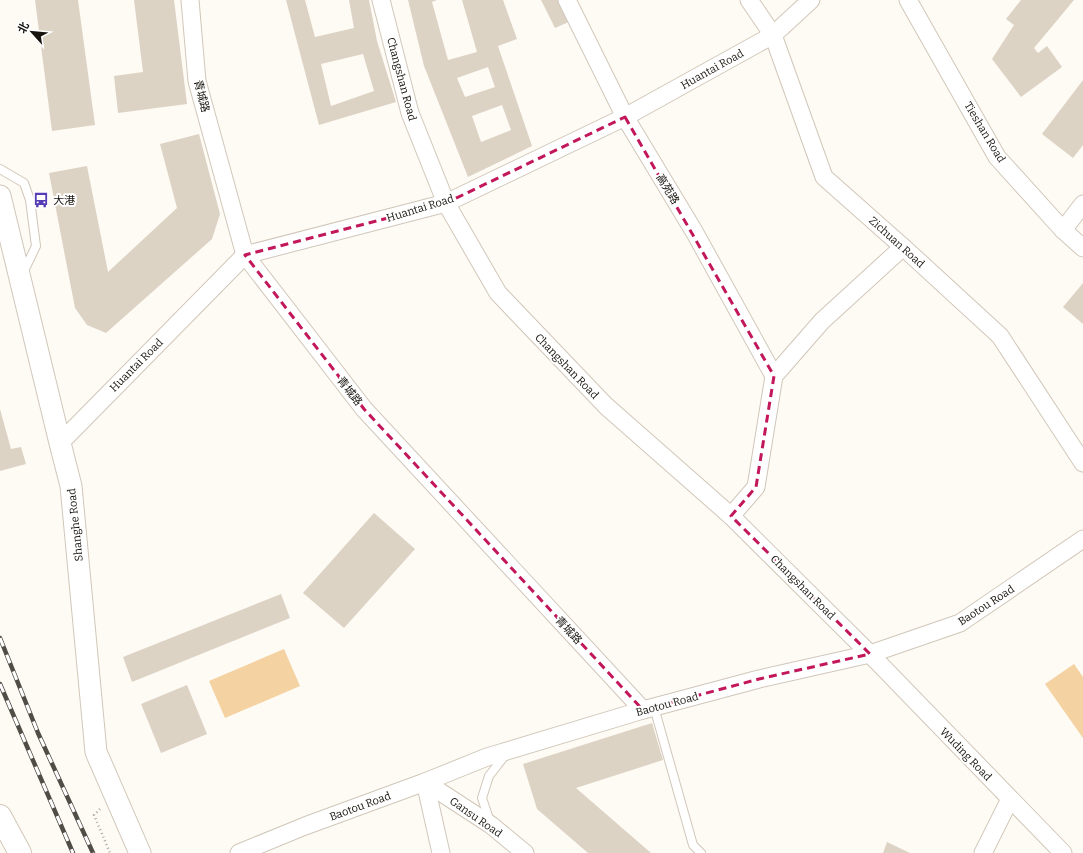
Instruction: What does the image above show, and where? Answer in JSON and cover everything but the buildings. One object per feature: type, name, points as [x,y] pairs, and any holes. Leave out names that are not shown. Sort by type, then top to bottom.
[{"type":"main road","points":[[0,816],[20,853]]},
{"type":"street","name":"青城路","points":[[190,0],[198,81],[245,255],[364,409],[649,709]]},
{"type":"street","name":"Changshan Road","points":[[381,0],[410,112],[446,203],[498,293],[606,406],[731,516],[870,654]]},
{"type":"street","name":"高苑路","points":[[566,0],[625,117],[695,233],[774,376]]},
{"type":"street","name":"Zichuan Road","points":[[749,0],[773,35],[824,177],[1000,336],[1083,463]]},
{"type":"street","name":"Huantai Road","points":[[60,443],[245,255],[446,203],[625,117],[773,35],[811,0]]},
{"type":"street","name":"Tieshan Road","points":[[908,0],[997,157],[1063,230],[1083,248]]},
{"type":"street","name":"Shanghe Road","points":[[0,196],[71,486],[96,752],[140,853]]},
{"type":"street","points":[[1063,230],[1083,204]]},
{"type":"street","points":[[731,516],[756,487],[774,376],[822,321],[903,247]]},
{"type":"street","name":"Baotou Road","points":[[239,853],[305,826],[426,782],[487,757],[649,709],[758,679],[870,654],[960,623],[1083,539]]},
{"type":"street","name":"Wuding Road","points":[[870,654],[1063,853]]},
{"type":"street","points":[[426,782],[441,853]]},
{"type":"street","name":"Gansu Road","points":[[426,782],[491,825],[526,853]]},
{"type":"street","points":[[983,853],[1010,799]]},
{"type":"lane","points":[[0,169],[24,183],[30,200],[36,246],[20,279]]},
{"type":"lane","points":[[649,709],[692,845],[701,853]]},
{"type":"lane","points":[[491,825],[482,798],[489,776],[510,750]]},
{"type":"highlighted area","points":[[625,117],[774,376],[756,487],[731,516],[870,654],[759,679],[643,710],[364,409],[245,255],[446,203]]},
{"type":"shaded area","points":[[284,649],[300,686],[225,718],[209,681]]},
{"type":"shaded area","points":[[1074,664],[1083,677],[1083,738],[1045,684]]},
{"type":"railway","points":[[0,638],[38,733],[93,853]]},
{"type":"railway","points":[[0,684],[73,853]]},
{"type":"place","name":"大港","points":[[41,200]]}]
